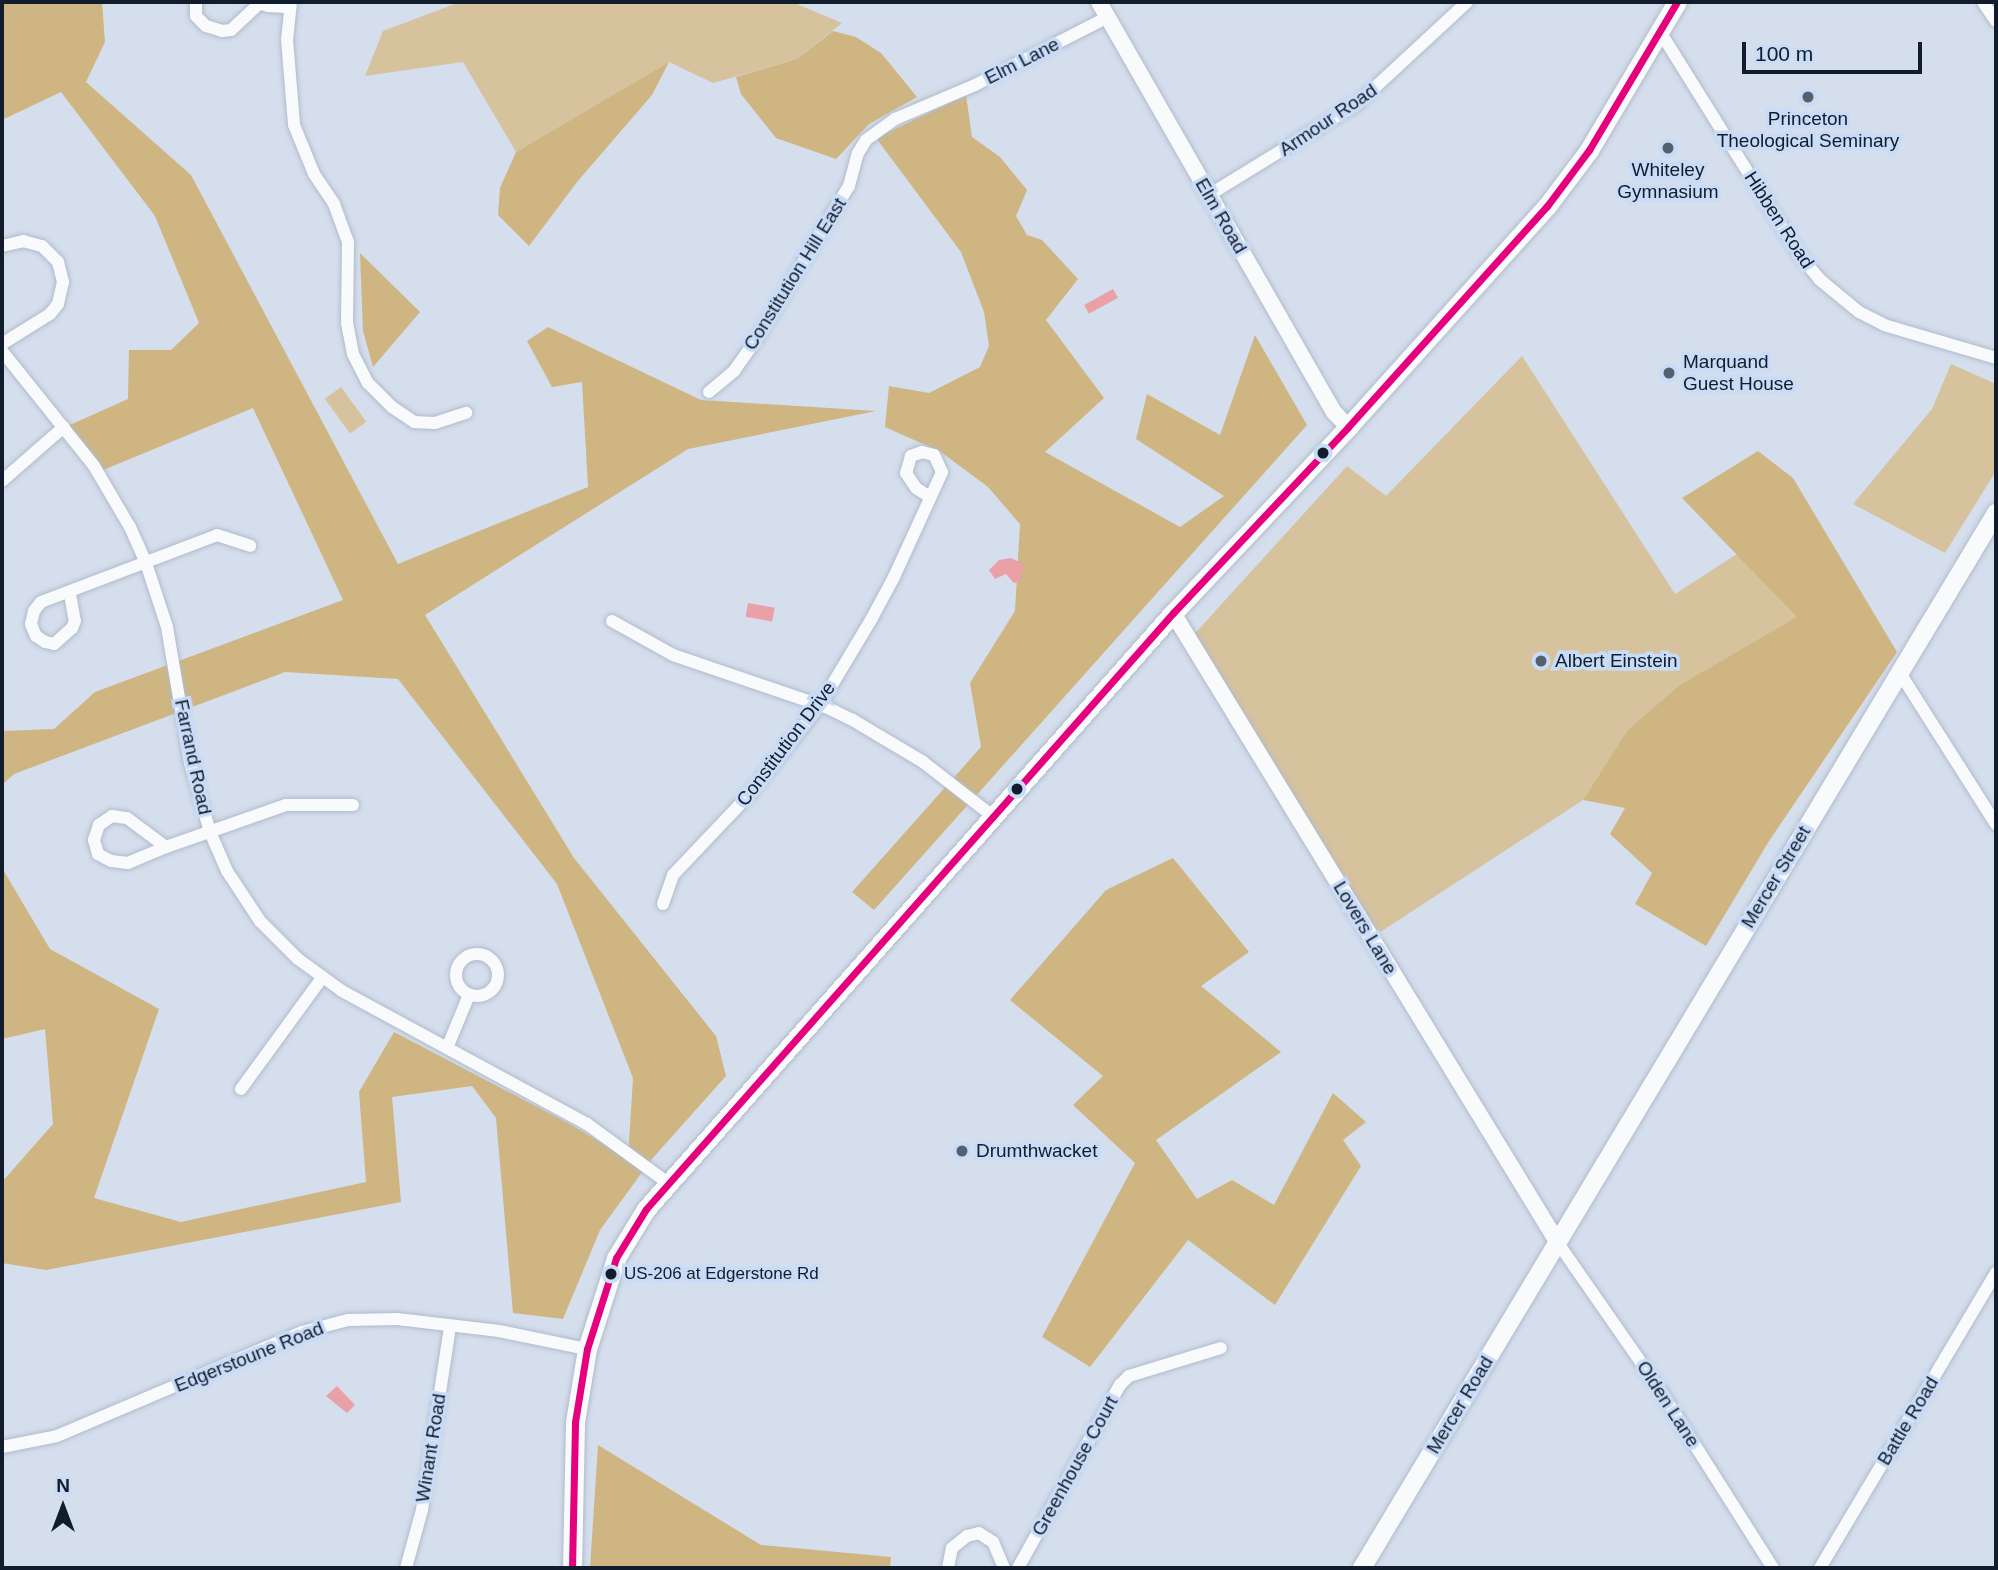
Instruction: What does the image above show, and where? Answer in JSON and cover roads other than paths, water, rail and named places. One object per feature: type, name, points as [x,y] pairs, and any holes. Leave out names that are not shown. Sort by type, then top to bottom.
[{"type":"highway","points":[[572,1568],[575,1422],[587,1349],[616,1258],[646,1209],[1174,613],[1348,427],[1569,179],[1677,2]]},
{"type":"main road","name":"Mercer Street","points":[[1558,1243],[1996,513]]},
{"type":"main road","name":"Mercer Road","points":[[1362,1568],[1558,1243]]},
{"type":"street","points":[[196,2],[196,16],[206,26],[222,31],[231,30],[258,3],[290,4],[287,38],[294,125],[314,174],[334,204],[348,242],[346,323],[353,354],[368,383],[392,407],[414,422],[435,423],[466,413]]},
{"type":"street","name":"Elm Road","points":[[1099,2],[1334,412],[1348,427]]},
{"type":"street","name":"Armour Road","points":[[1209,195],[1357,104],[1467,2]]},
{"type":"street","points":[[1983,2],[1996,21]]},
{"type":"street","name":"Elm Lane","points":[[935,102],[1108,18]]},
{"type":"street","name":"Hibben Road","points":[[1659,30],[1796,249],[1819,279],[1859,312],[1884,325],[1996,358]]},
{"type":"street","name":"Constitution Hill East","points":[[709,392],[734,371],[760,334],[849,186],[858,153],[866,140],[895,119],[935,102]]},
{"type":"street","points":[[2,246],[23,241],[42,246],[58,262],[63,282],[58,304],[50,314],[2,344]]},
{"type":"street","name":"Farrand Road","points":[[2,351],[64,427],[113,496],[146,563],[167,627],[190,763],[210,832],[227,871],[260,920],[288,950],[322,978],[587,1124],[668,1183]]},
{"type":"street","points":[[2,481],[64,427]]},
{"type":"street","name":"Constitution Drive","points":[[663,904],[673,875],[749,795],[820,705],[894,577],[930,497]]},
{"type":"street","points":[[70,594],[217,535],[250,546]]},
{"type":"street","name":"Lovers Lane","points":[[1174,613],[1558,1243]]},
{"type":"street","points":[[612,621],[639,638],[708,669],[820,705],[884,737],[923,762],[994,817]]},
{"type":"street","points":[[1900,673],[1996,824]]},
{"type":"street","points":[[166,847],[127,817],[112,816],[99,825],[93,840],[98,854],[111,861],[128,863],[286,805],[353,806]]},
{"type":"street","points":[[241,1089],[322,978]]},
{"type":"street","points":[[447,1048],[469,995]]},
{"type":"street","name":"Olden Lane","points":[[1558,1243],[1660,1390],[1773,1568]]},
{"type":"street","name":"Battle Road","points":[[1820,1568],[1996,1273]]},
{"type":"street","name":"Edgerstoune Road","points":[[2,1447],[57,1436],[326,1324],[375,1318],[499,1331],[587,1349]]},
{"type":"street","name":"Winant Road","points":[[406,1568],[422,1510],[450,1326]]},
{"type":"street","name":"Greenhouse Court","points":[[1018,1568],[1120,1385],[1129,1376],[1221,1348]]},
{"type":"street","points":[[948,1568],[952,1548],[967,1535],[979,1532],[993,1542],[1004,1568]]},
{"type":"place","name":"Princeton Theological Seminary","points":[[1808,97]]},
{"type":"place","name":"Whiteley Gymnasium","points":[[1668,148]]},
{"type":"place","name":"Marquand Guest House","points":[[1669,373]]},
{"type":"place","name":"Albert Einstein","points":[[1541,661]]},
{"type":"place","name":"Drumthwacket","points":[[962,1151]]},
{"type":"place","name":"US-206 at Edgerstone Rd","points":[[611,1274]]}]
